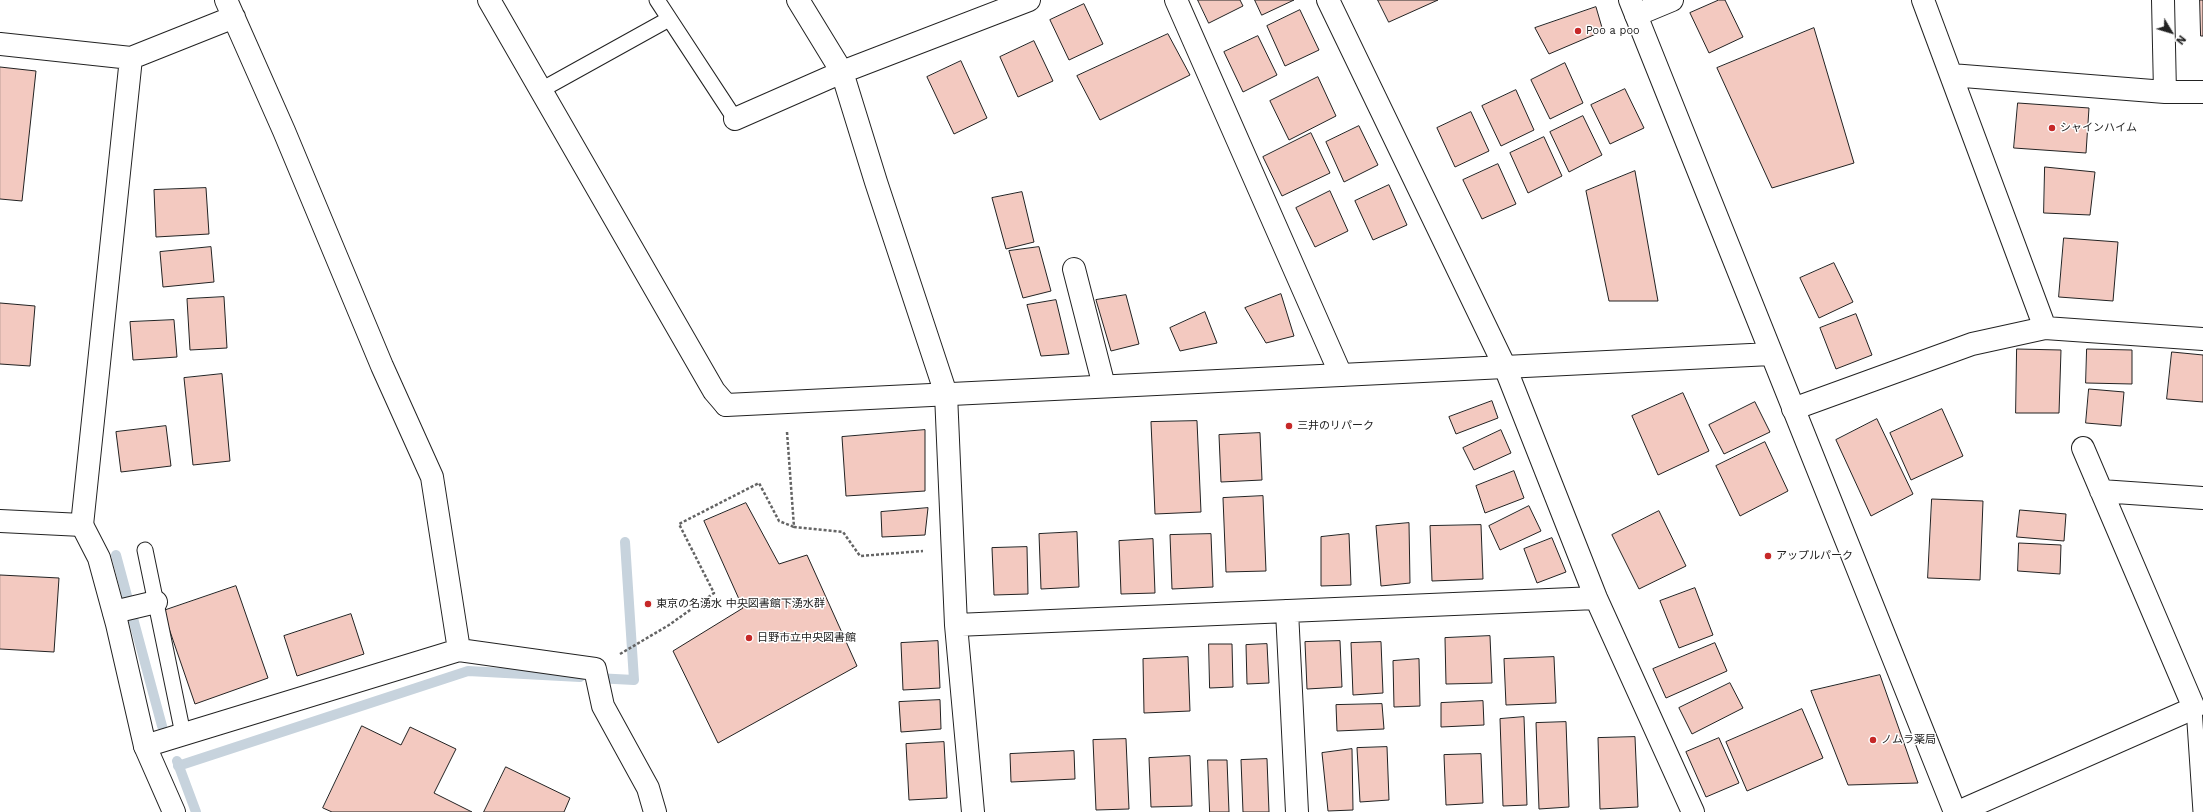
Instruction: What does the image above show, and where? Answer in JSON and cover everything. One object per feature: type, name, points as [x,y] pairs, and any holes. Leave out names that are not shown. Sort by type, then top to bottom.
[{"type":"street","points":[[489,0],[714,392],[726,405],[1771,354]]},
{"type":"street","points":[[798,0],[842,72],[876,182],[946,394],[956,625],[973,812]]},
{"type":"street","points":[[735,119],[842,72],[1028,0]]},
{"type":"street","points":[[1176,0],[1340,375]]},
{"type":"street","points":[[1328,0],[1505,367],[1596,598],[1694,812]]},
{"type":"street","points":[[1672,0],[1633,8],[1955,812]]},
{"type":"street","points":[[1923,0],[2045,328]]},
{"type":"street","points":[[2163,0],[2165,92]]},
{"type":"street","points":[[0,44],[131,58],[230,9],[284,131],[382,366],[432,477],[459,650]]},
{"type":"street","points":[[131,58],[82,525],[100,558],[118,612],[145,746],[174,812]]},
{"type":"street","points":[[1951,75],[2165,92],[2203,92]]},
{"type":"street","points":[[1074,269],[1104,386]]},
{"type":"street","points":[[1793,410],[1972,344],[2045,328],[2203,339]]},
{"type":"street","points":[[1958,812],[2194,708],[2083,448]]},
{"type":"street","points":[[2101,491],[2203,498]]},
{"type":"street","points":[[0,521],[82,525]]},
{"type":"street","points":[[956,625],[1596,598]]},
{"type":"street","points":[[118,612],[151,603]]},
{"type":"street","points":[[1287,611],[1297,812]]},
{"type":"street","points":[[145,746],[459,650],[596,668],[603,706],[648,788],[655,812]]},
{"type":"lane","points":[[657,0],[735,119]]},
{"type":"lane","points":[[541,90],[669,19]]},
{"type":"lane","points":[[145,550],[151,603],[183,734]]},
{"type":"lane","points":[[2194,708],[2201,812]]},
{"type":"path","points":[[787,426],[794,527]]},
{"type":"path","points":[[596,668],[669,625],[714,593],[679,524],[759,483],[779,520],[794,527],[843,532],[860,556],[926,551]]},
{"type":"building","points":[[1198,0],[1240,0],[1243,6],[1209,23]]},
{"type":"building","points":[[1255,0],[1294,0],[1262,15]]},
{"type":"building","points":[[1378,0],[1438,0],[1389,22]]},
{"type":"building","points":[[1719,0],[1725,0],[1743,37],[1709,53],[1690,13]]},
{"type":"building","points":[[2200,0],[2203,0],[2203,36],[2201,36]]},
{"type":"building","points":[[1084,4],[1103,44],[1069,60],[1050,20]]},
{"type":"building","points":[[1596,7],[1603,31],[1549,54],[1535,28]]},
{"type":"building","points":[[1300,10],[1319,50],[1285,66],[1267,26]]},
{"type":"building","points":[[1814,28],[1854,163],[1772,188],[1717,68]]},
{"type":"building","points":[[1168,34],[1190,75],[1100,120],[1077,76]]},
{"type":"building","points":[[1258,36],[1277,75],[1243,92],[1224,52]]},
{"type":"building","points":[[1034,41],[1053,81],[1018,97],[1000,57]]},
{"type":"building","points":[[961,61],[987,118],[954,134],[927,77]]},
{"type":"building","points":[[1565,63],[1583,103],[1550,119],[1531,80]]},
{"type":"building","points":[[0,67],[36,71],[22,201],[0,199]]},
{"type":"building","points":[[1318,77],[1336,116],[1289,140],[1270,101]]},
{"type":"building","points":[[1625,89],[1644,128],[1610,144],[1591,105]]},
{"type":"building","points":[[1516,90],[1534,130],[1501,146],[1482,106]]},
{"type":"building","name":"シャインハイム","points":[[2018,103],[2089,108],[2086,153],[2014,148]]},
{"type":"building","points":[[1471,112],[1489,151],[1455,167],[1437,128]]},
{"type":"building","points":[[1583,116],[1602,155],[1569,172],[1550,132]]},
{"type":"building","points":[[1359,126],[1378,165],[1344,182],[1326,142]]},
{"type":"building","points":[[1311,133],[1330,173],[1282,196],[1263,157]]},
{"type":"building","points":[[1544,137],[1562,176],[1528,193],[1510,153]]},
{"type":"building","points":[[1498,164],[1516,204],[1482,219],[1463,180]]},
{"type":"building","points":[[2045,167],[2095,172],[2090,215],[2044,213]]},
{"type":"building","points":[[1635,171],[1658,301],[1609,301],[1586,191]]},
{"type":"building","points":[[1389,185],[1407,225],[1373,240],[1355,201]]},
{"type":"building","points":[[206,188],[209,234],[156,237],[154,190]]},
{"type":"building","points":[[1330,191],[1348,231],[1315,247],[1296,208]]},
{"type":"building","points":[[1022,192],[1034,242],[1006,249],[992,198]]},
{"type":"building","points":[[2064,238],[2118,242],[2113,301],[2059,297]]},
{"type":"building","points":[[211,247],[214,282],[163,287],[160,252]]},
{"type":"building","points":[[1039,247],[1051,291],[1023,298],[1009,251]]},
{"type":"building","points":[[1834,263],[1853,302],[1819,318],[1800,278]]},
{"type":"building","points":[[1281,294],[1294,336],[1266,343],[1245,308]]},
{"type":"building","points":[[1126,295],[1139,344],[1111,351],[1096,300]]},
{"type":"building","points":[[224,297],[227,348],[190,350],[187,299]]},
{"type":"building","points":[[1056,300],[1069,354],[1041,356],[1027,305]]},
{"type":"building","points":[[0,303],[35,306],[30,366],[0,364]]},
{"type":"building","points":[[1205,312],[1217,343],[1180,351],[1170,328]]},
{"type":"building","points":[[1856,314],[1872,355],[1836,369],[1820,328]]},
{"type":"building","points":[[174,320],[177,357],[133,360],[130,322]]},
{"type":"building","points":[[2017,349],[2061,350],[2059,413],[2016,413]]},
{"type":"building","points":[[2087,349],[2132,350],[2132,384],[2086,383]]},
{"type":"building","points":[[2172,352],[2203,355],[2203,402],[2167,399]]},
{"type":"building","points":[[222,374],[230,461],[193,465],[184,378]]},
{"type":"building","points":[[2089,389],[2124,392],[2121,426],[2086,423]]},
{"type":"building","points":[[1683,393],[1709,451],[1658,475],[1632,416]]},
{"type":"building","points":[[1492,401],[1498,418],[1456,434],[1449,417]]},
{"type":"building","points":[[1755,402],[1770,432],[1724,454],[1709,425]]},
{"type":"building","points":[[1942,409],[1963,456],[1911,480],[1890,433]]},
{"type":"building","points":[[1877,419],[1913,494],[1871,516],[1836,440]]},
{"type":"building","points":[[1197,421],[1201,512],[1155,514],[1151,422]]},
{"type":"building","points":[[166,426],[171,466],[121,472],[116,432]]},
{"type":"building","points":[[925,430],[925,491],[846,496],[842,437]]},
{"type":"building","points":[[1501,430],[1511,453],[1474,470],[1463,448]]},
{"type":"building","points":[[1260,433],[1262,480],[1221,482],[1219,435]]},
{"type":"building","points":[[1765,442],[1788,491],[1740,516],[1716,466]]},
{"type":"building","points":[[1514,471],[1524,498],[1485,513],[1476,486]]},
{"type":"building","points":[[1263,496],[1266,571],[1226,572],[1223,498]]},
{"type":"building","points":[[1932,499],[1983,501],[1980,580],[1928,578]]},
{"type":"building","points":[[746,503],[779,564],[807,555],[857,666],[718,743],[673,651],[743,608],[704,521]]},
{"type":"building","points":[[1529,506],[1541,531],[1500,550],[1489,526]]},
{"type":"building","points":[[928,508],[925,535],[882,537],[881,512]]},
{"type":"building","points":[[2020,510],[2066,514],[2064,541],[2017,537]]},
{"type":"building","points":[[1659,511],[1686,566],[1639,589],[1612,535]]},
{"type":"building","points":[[1409,523],[1410,583],[1381,586],[1376,526]]},
{"type":"building","points":[[1481,525],[1483,579],[1432,581],[1430,526]]},
{"type":"building","points":[[1077,532],[1079,587],[1041,589],[1039,534]]},
{"type":"building","points":[[1211,534],[1213,587],[1172,589],[1170,535]]},
{"type":"building","points":[[1349,534],[1351,585],[1321,586],[1321,537]]},
{"type":"building","points":[[1552,538],[1566,572],[1537,583],[1524,549]]},
{"type":"building","points":[[1153,539],[1155,593],[1121,594],[1119,541]]},
{"type":"building","points":[[2019,543],[2061,545],[2060,574],[2018,571]]},
{"type":"building","points":[[1027,547],[1028,594],[994,595],[992,548]]},
{"type":"building","points":[[0,575],[59,578],[54,652],[0,649]]},
{"type":"building","points":[[236,586],[268,678],[195,704],[163,611]]},
{"type":"building","points":[[1695,588],[1713,635],[1679,648],[1660,601]]},
{"type":"building","points":[[351,614],[364,654],[297,676],[284,636]]},
{"type":"building","points":[[1490,636],[1492,683],[1446,684],[1445,638]]},
{"type":"building","points":[[938,641],[940,688],[903,690],[901,643]]},
{"type":"building","points":[[1340,641],[1342,687],[1307,689],[1305,642]]},
{"type":"building","points":[[1381,642],[1383,693],[1353,695],[1351,643]]},
{"type":"building","points":[[1715,643],[1727,671],[1666,698],[1653,669]]},
{"type":"building","points":[[1209,644],[1232,644],[1233,687],[1210,688]]},
{"type":"building","points":[[1267,644],[1269,683],[1247,684],[1246,645]]},
{"type":"building","points":[[1188,657],[1190,711],[1144,713],[1143,659]]},
{"type":"building","points":[[1554,657],[1556,703],[1506,705],[1504,659]]},
{"type":"building","points":[[1419,659],[1420,706],[1394,707],[1393,661]]},
{"type":"building","points":[[1880,675],[1918,783],[1848,785],[1811,691]]},
{"type":"building","points":[[1730,683],[1743,708],[1692,734],[1679,708]]},
{"type":"building","points":[[940,700],[941,729],[901,732],[899,702]]},
{"type":"building","points":[[1483,701],[1484,725],[1441,727],[1441,703]]},
{"type":"building","points":[[1382,704],[1384,729],[1337,731],[1336,705]]},
{"type":"building","points":[[1802,709],[1823,758],[1747,791],[1726,742]]},
{"type":"building","points":[[1524,717],[1527,805],[1503,806],[1500,719]]},
{"type":"building","points":[[1566,722],[1569,807],[1539,809],[1536,723]]},
{"type":"building","points":[[362,726],[401,745],[410,727],[456,749],[434,793],[472,812],[332,812],[323,808]]},
{"type":"building","points":[[1635,737],[1638,807],[1600,809],[1598,738]]},
{"type":"building","points":[[1719,738],[1739,783],[1706,797],[1686,752]]},
{"type":"building","points":[[1126,739],[1129,809],[1096,810],[1093,740]]},
{"type":"building","points":[[944,742],[947,798],[909,800],[906,744]]},
{"type":"building","points":[[1387,747],[1389,800],[1360,802],[1357,748]]},
{"type":"building","points":[[1352,749],[1353,810],[1328,811],[1322,753]]},
{"type":"building","points":[[1074,751],[1075,779],[1011,782],[1010,754]]},
{"type":"building","points":[[1481,754],[1483,803],[1446,805],[1444,755]]},
{"type":"building","points":[[1190,756],[1192,806],[1151,807],[1149,758]]},
{"type":"building","points":[[1267,759],[1269,812],[1243,812],[1241,760]]},
{"type":"building","points":[[1208,760],[1227,760],[1229,812],[1210,812]]},
{"type":"building","points":[[506,767],[570,798],[564,812],[484,812]]},
{"type":"waterway","points":[[596,678],[634,680],[625,542]]},
{"type":"waterway","points":[[116,555],[162,726]]},
{"type":"waterway","points":[[178,766],[468,671],[580,677]]},
{"type":"waterway","points":[[177,761],[196,812]]},
{"type":"place","name":"Poo a poo","points":[[1578,31]]},
{"type":"place","name":"シャインハイム","points":[[2052,128]]},
{"type":"place","name":"三井のリパーク","points":[[1289,426]]},
{"type":"place","name":"アップルパーク","points":[[1768,556]]},
{"type":"place","name":"東京の名湧水 中央図書館下湧水群","points":[[648,604]]},
{"type":"place","name":"日野市立中央図書館","points":[[749,638]]},
{"type":"place","name":"ノムラ薬局","points":[[1873,740]]}]
